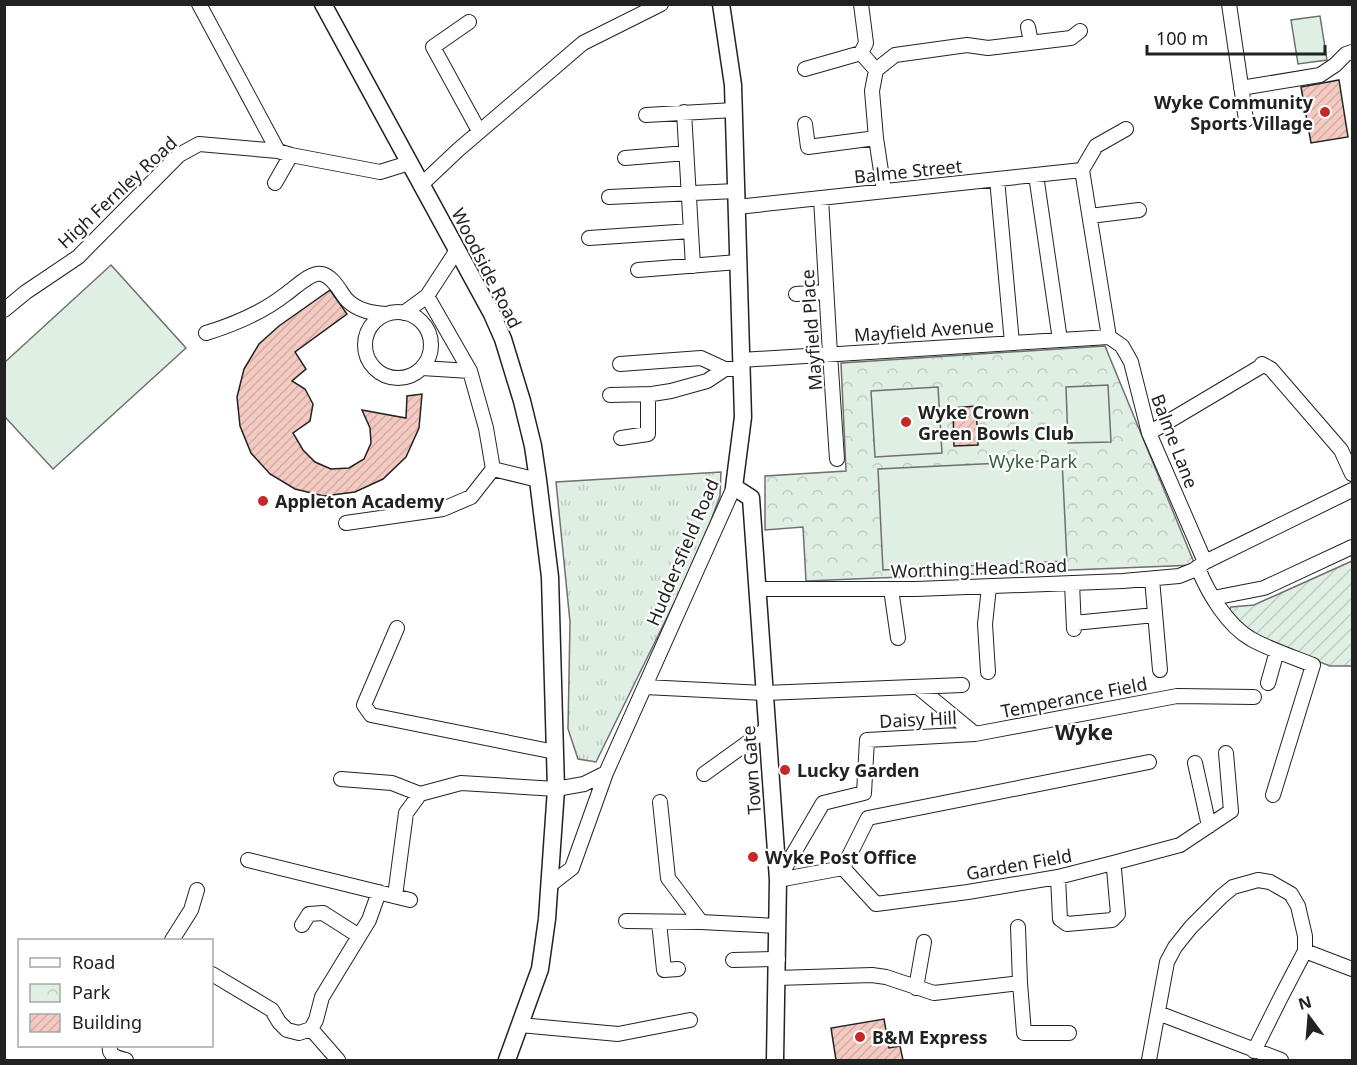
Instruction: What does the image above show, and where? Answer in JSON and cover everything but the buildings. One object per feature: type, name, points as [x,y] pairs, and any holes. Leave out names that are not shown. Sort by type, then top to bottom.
[{"type":"main road","name":"Woodside Road","points":[[323,4],[492,314],[503,339],[529,426],[550,577],[556,789]]},
{"type":"main road","name":"Huddersfield Road","points":[[721,4],[734,110],[738,262],[736,366],[742,417],[734,487]]},
{"type":"main road","name":"Town Gate","points":[[734,487],[751,498],[758,589],[778,880],[776,1060]]},
{"type":"main road","points":[[507,1060],[540,969],[550,885],[556,789]]},
{"type":"street","points":[[199,4],[284,153],[275,183]]},
{"type":"street","points":[[422,185],[479,131],[583,44],[661,4]]},
{"type":"street","points":[[806,69],[861,53],[866,43],[861,4]]},
{"type":"street","points":[[1228,4],[1246,120]]},
{"type":"street","points":[[469,22],[433,47],[479,131]]},
{"type":"street","points":[[1028,27],[1031,42]]},
{"type":"street","points":[[884,191],[872,91],[876,70],[895,55],[967,45],[988,48],[1071,38],[1080,31]]},
{"type":"street","points":[[1241,88],[1320,75],[1346,54],[1353,52]]},
{"type":"street","points":[[861,53],[876,70]]},
{"type":"street","points":[[646,115],[734,110]]},
{"type":"street","points":[[684,112],[693,266]]},
{"type":"street","points":[[805,124],[808,147],[876,138]]},
{"type":"street","points":[[1109,337],[1082,170],[1096,146],[1126,129]]},
{"type":"street","name":"High Fernley Road","points":[[4,310],[78,256],[179,155],[198,144],[284,153],[380,172],[409,163]]},
{"type":"street","points":[[625,158],[686,153]]},
{"type":"street","name":"Balme Street","points":[[609,197],[689,193],[736,199],[821,198],[1082,170]]},
{"type":"street","points":[[1036,175],[1060,340]]},
{"type":"street","points":[[997,179],[1012,342]]},
{"type":"street","name":"Mayfield Place","points":[[821,198],[837,459]]},
{"type":"street","points":[[1090,216],[1139,210]]},
{"type":"street","points":[[589,238],[691,231]]},
{"type":"street","points":[[404,313],[427,296],[457,250]]},
{"type":"street","points":[[638,270],[738,262]]},
{"type":"street","points":[[206,333],[236,324],[273,304],[314,274],[323,274],[334,282],[349,302],[366,312],[404,313],[417,318],[424,325],[430,334],[432,345],[430,355],[425,365],[417,373],[407,378],[396,379],[385,376],[375,370],[368,361],[365,339],[369,328],[386,314]]},
{"type":"street","points":[[796,294],[826,292]]},
{"type":"street","points":[[346,523],[443,509],[471,497],[493,469],[486,428],[470,371],[427,296]]},
{"type":"street","name":"Mayfield Avenue","points":[[736,366],[830,354],[1109,337]]},
{"type":"street","name":"Balme Lane","points":[[1109,337],[1122,346],[1131,362],[1149,433],[1202,565]]},
{"type":"street","points":[[620,364],[701,358],[736,366]]},
{"type":"street","points":[[1149,433],[1260,368],[1262,364],[1271,369],[1341,450],[1353,474]]},
{"type":"street","points":[[610,395],[648,394],[688,387],[707,381],[736,366]]},
{"type":"street","points":[[422,368],[470,371]]},
{"type":"street","points":[[621,438],[648,434],[648,394]]},
{"type":"street","points":[[493,469],[538,480]]},
{"type":"street","name":"Huddersfield Road","points":[[550,885],[572,868],[606,773],[734,487]]},
{"type":"street","name":"Worthing Head Road","points":[[758,589],[989,587],[1179,576],[1353,490]]},
{"type":"street","points":[[1213,598],[1264,588],[1353,547]]},
{"type":"street","points":[[1202,565],[1204,582],[1213,598],[1221,610],[1249,638],[1313,665],[1273,795]]},
{"type":"street","points":[[1152,579],[1160,670]]},
{"type":"street","points":[[1072,583],[1074,626],[1155,615]]},
{"type":"street","points":[[988,672],[985,624],[989,587]]},
{"type":"street","points":[[891,589],[898,638]]},
{"type":"street","points":[[397,628],[364,705],[371,715],[555,752]]},
{"type":"street","points":[[1268,683],[1277,651]]},
{"type":"street","points":[[645,687],[765,693],[962,685]]},
{"type":"street","points":[[918,687],[975,734]]},
{"type":"street","name":"Temperance Field","points":[[975,734],[1177,696],[1254,697]]},
{"type":"street","points":[[704,774],[768,728]]},
{"type":"street","name":"Daisy Hill","points":[[778,880],[823,803],[864,793],[867,740],[975,734]]},
{"type":"street","name":"Garden Field","points":[[843,868],[876,904],[1058,877],[1180,845],[1231,811],[1226,753]]},
{"type":"street","points":[[778,880],[843,868],[868,818],[1149,762]]},
{"type":"street","points":[[1195,763],[1209,826]]},
{"type":"street","points":[[341,779],[392,783],[420,794],[462,783],[556,789],[584,784],[606,773]]},
{"type":"street","points":[[395,896],[406,813],[420,794]]},
{"type":"street","points":[[660,802],[668,879],[701,922]]},
{"type":"street","points":[[248,860],[410,900]]},
{"type":"street","points":[[1058,877],[1060,919],[1067,924],[1112,920],[1118,914],[1114,869]]},
{"type":"street","points":[[1149,1060],[1167,962],[1175,947],[1191,927],[1233,887],[1258,880],[1270,882],[1292,894],[1304,926],[1305,951],[1254,1051]]},
{"type":"street","points":[[173,939],[191,910],[197,890]]},
{"type":"street","points":[[213,975],[272,1010],[287,1030],[299,1033],[310,1029],[316,1020],[322,997],[369,920],[379,892]]},
{"type":"street","points":[[302,925],[309,915],[323,914],[359,936]]},
{"type":"street","points":[[626,921],[777,926]]},
{"type":"street","points":[[660,922],[664,970],[678,969]]},
{"type":"street","points":[[1018,927],[1024,1033],[1069,1033]]},
{"type":"street","points":[[916,988],[924,942]]},
{"type":"street","points":[[1305,951],[1353,969]]},
{"type":"street","points":[[734,960],[778,959]]},
{"type":"street","points":[[777,978],[872,975],[886,977],[934,993],[1020,983]]},
{"type":"street","points":[[1158,1013],[1281,1060]]},
{"type":"street","points":[[520,1025],[618,1034],[690,1020]]},
{"type":"street","points":[[310,1029],[338,1060]]},
{"type":"street","points":[[110,1047],[113,1056],[126,1060]]},
{"type":"green space","points":[[1320,16],[1327,60],[1298,64],[1291,20]]},
{"type":"green space","points":[[111,265],[186,348],[53,469],[5,417],[5,362]]},
{"type":"green space","name":"Wyke Park","points":[[1105,346],[1195,565],[806,581],[803,527],[765,530],[765,476],[846,471],[841,363]]},
{"type":"green space","points":[[1108,385],[1111,442],[1068,443],[1066,387]]},
{"type":"green space","name":"Wyke Crown Green Bowls Club","points":[[938,387],[942,453],[875,457],[871,391]]},
{"type":"green space","points":[[1062,460],[1067,561],[883,570],[878,469]]},
{"type":"green space","points":[[721,472],[720,496],[710,523],[679,593],[596,762],[578,759],[568,729],[570,622],[556,482]]},
{"type":"green space","points":[[1352,561],[1352,666],[1330,666],[1276,645],[1249,632],[1237,623],[1229,610],[1231,607],[1254,605]]},
{"type":"place","name":"Wyke Community Sports Village","points":[[1325,112]]},
{"type":"place","name":"Wyke Crown Green Bowls Club","points":[[906,422]]},
{"type":"place","name":"Appleton Academy","points":[[263,501]]},
{"type":"place","name":"Lucky Garden","points":[[785,770]]},
{"type":"place","name":"Wyke Post Office","points":[[753,857]]},
{"type":"place","name":"B&M Express","points":[[860,1037]]},
{"type":"district","name":"Wyke","points":[[1084,732]]}]
